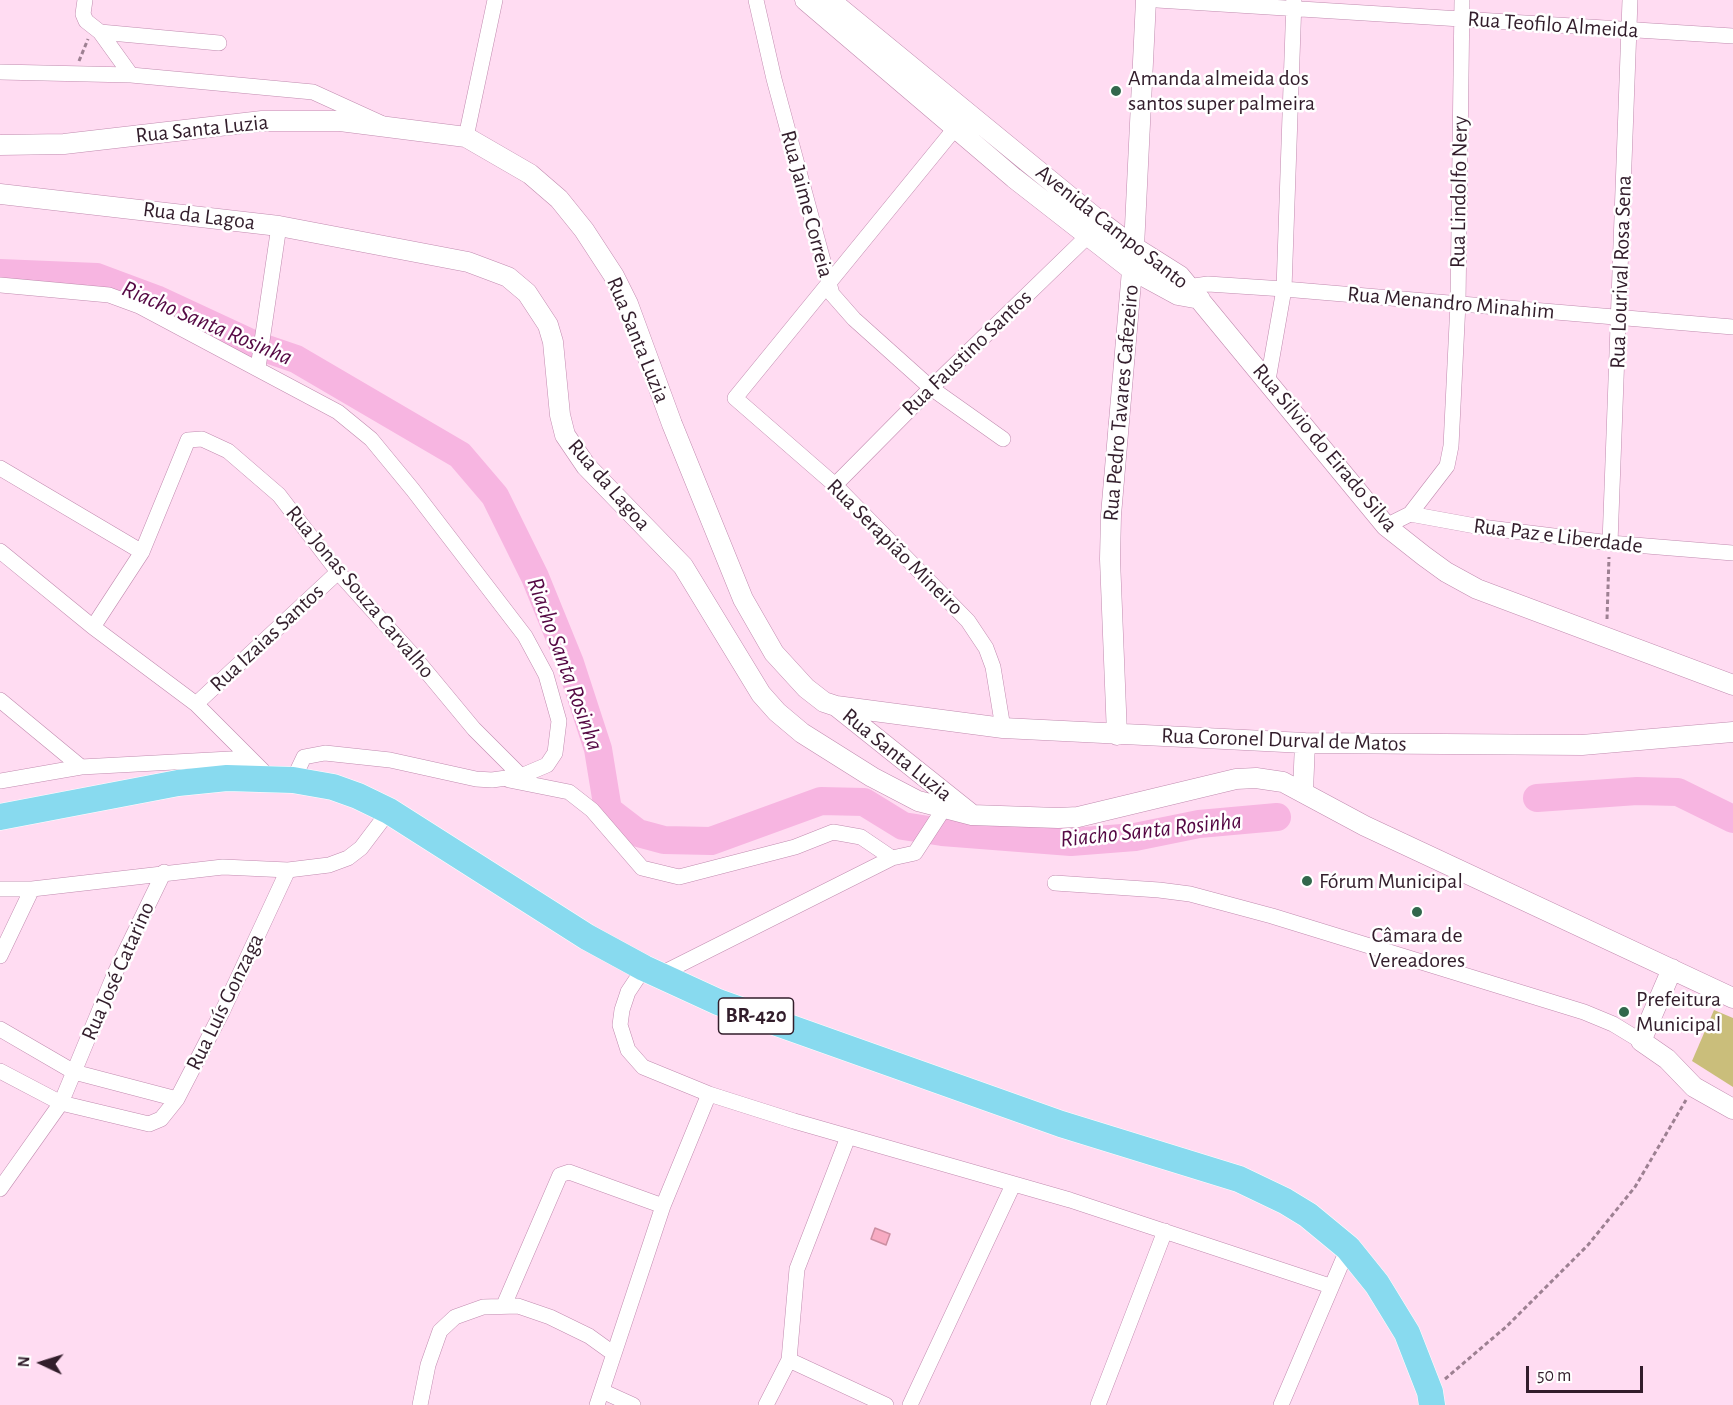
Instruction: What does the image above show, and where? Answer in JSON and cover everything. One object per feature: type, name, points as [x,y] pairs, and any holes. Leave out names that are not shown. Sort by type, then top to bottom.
[{"type":"main road","name":"BR-420","points":[[0,817],[178,783],[227,778],[281,779],[333,787],[389,811],[587,937],[651,972],[718,1002],[1062,1124],[1239,1179],[1308,1215],[1348,1248],[1393,1308],[1431,1398]]},
{"type":"street","points":[[85,0],[83,14],[131,75]]},
{"type":"street","points":[[466,138],[495,0]]},
{"type":"street","name":"Rua Jaime Correia","points":[[756,0],[774,80],[828,285],[838,303],[931,388],[1003,439]]},
{"type":"street","name":"Avenida Campo Santo","points":[[805,0],[954,128],[1095,229],[1134,247],[1180,276],[1194,292]]},
{"type":"street","name":"Avenida Campo Santo","points":[[830,0],[968,112],[1095,229],[1132,270],[1169,291],[1194,292]]},
{"type":"street","name":"Rua Pedro Tavares Cafezeiro","points":[[1117,735],[1110,558],[1134,247],[1146,0]]},
{"type":"street","name":"Rua Teofilo Almeida","points":[[1157,0],[1294,4],[1461,19],[1733,36]]},
{"type":"street","name":"Rua Lindolfo Nery","points":[[1410,514],[1435,484],[1447,466],[1449,456],[1458,303],[1462,0]]},
{"type":"street","name":"Rua Lourival Rosa Sena","points":[[1610,543],[1630,0]]},
{"type":"street","points":[[1268,380],[1284,289],[1294,4]]},
{"type":"street","points":[[96,31],[219,42]]},
{"type":"street","points":[[0,72],[131,75],[313,93],[389,126]]},
{"type":"street","points":[[828,285],[968,112]]},
{"type":"street","name":"Rua Santa Luzia","points":[[0,145],[64,144],[262,121],[340,121],[466,138],[530,174],[559,199],[584,230],[628,304],[672,424],[743,599],[774,653],[806,688],[825,702],[836,706],[972,815]]},
{"type":"street","name":"Rua da Lagoa","points":[[0,194],[279,226],[468,262],[508,277],[527,293],[548,325],[553,342],[560,415],[565,435],[586,466],[683,566],[761,694],[802,733],[918,801],[943,810],[972,815],[1078,817],[1236,779],[1256,778],[1283,782],[1365,826],[1733,998]]},
{"type":"street","points":[[258,368],[279,226]]},
{"type":"street","name":"Rua Faustino Santos","points":[[835,485],[1095,229]]},
{"type":"street","points":[[0,285],[108,294],[139,306],[338,412],[371,439],[525,636],[546,675],[559,721],[555,753],[547,765],[521,776],[504,779]]},
{"type":"street","name":"Rua Serapião Mineiro","points":[[828,285],[735,398],[835,485],[968,621],[986,648],[993,667],[1003,728]]},
{"type":"street","name":"Rua Menandro Minahim","points":[[1194,292],[1284,289],[1733,327]]},
{"type":"street","name":"Rua Silvio do Eirado Silva","points":[[1194,292],[1386,526],[1446,572],[1477,589],[1733,685]]},
{"type":"street","name":"Rua Jonas Souza Carvalho","points":[[142,552],[188,440],[202,439],[236,458],[279,495],[338,572],[411,653],[474,729],[521,776]]},
{"type":"street","points":[[0,468],[142,552],[93,627]]},
{"type":"street","points":[[1386,526],[1410,514]]},
{"type":"street","name":"Rua Paz e Liberdade","points":[[1410,514],[1481,527],[1610,543],[1733,554]]},
{"type":"street","points":[[0,550],[93,627],[196,704],[249,758],[281,779],[304,757],[325,753],[390,760],[476,778],[504,779],[569,792],[592,810],[642,868],[679,877],[795,847],[833,832],[861,837],[892,858]]},
{"type":"street","name":"Rua Izaias Santos","points":[[196,704],[338,572]]},
{"type":"street","points":[[0,700],[81,767]]},
{"type":"street","name":"Rua Coronel Durval de Matos","points":[[836,706],[1003,728],[1305,743],[1582,746],[1733,732]]},
{"type":"street","points":[[1303,791],[1305,743]]},
{"type":"street","points":[[0,781],[81,767],[249,758]]},
{"type":"street","points":[[943,810],[915,853],[892,858],[651,972],[628,992],[622,1010],[620,1024],[628,1050],[642,1067],[709,1094],[848,1137],[920,1155],[1165,1231],[1330,1286]]},
{"type":"street","points":[[0,890],[32,889],[223,867],[288,870],[329,864],[348,858],[362,848],[389,811]]},
{"type":"street","name":"Rua Luís Gonzaga","points":[[61,1103],[149,1124],[166,1116],[223,1010],[288,870]]},
{"type":"street","name":"Rua José Catarino","points":[[0,1189],[61,1103],[115,973],[164,872]]},
{"type":"street","points":[[1055,883],[1190,894],[1272,916],[1584,1012],[1613,1024],[1641,1041],[1666,1059],[1694,1087],[1733,1109]]},
{"type":"street","points":[[0,956],[32,889]]},
{"type":"street","points":[[1641,1041],[1672,969]]},
{"type":"street","points":[[0,1029],[74,1072],[177,1099]]},
{"type":"street","points":[[0,1071],[61,1103]]},
{"type":"street","points":[[633,1405],[600,1398],[663,1206],[709,1094]]},
{"type":"street","points":[[766,1405],[789,1360],[797,1269],[848,1137]]},
{"type":"street","points":[[504,1305],[560,1175],[568,1172],[663,1206]]},
{"type":"street","points":[[910,1405],[1013,1185]]},
{"type":"street","points":[[1098,1405],[1165,1231]]},
{"type":"street","points":[[1281,1405],[1348,1248]]},
{"type":"street","points":[[420,1405],[428,1365],[440,1331],[455,1317],[483,1307],[518,1306],[565,1323],[614,1354]]},
{"type":"street","points":[[789,1360],[886,1405]]},
{"type":"path","points":[[73,74],[96,31]]},
{"type":"path","points":[[1607,636],[1610,543]]},
{"type":"path","points":[[1431,1398],[1588,1245],[1635,1187],[1694,1087]]},
{"type":"shaded area","points":[[1714,1010],[1733,1018],[1733,1087],[1692,1061]]},
{"type":"building","points":[[875,1228],[890,1234],[886,1245],[871,1239]]},
{"type":"waterway","name":"Riacho Santa Rosinha","points":[[0,273],[97,277],[156,299],[255,345],[296,359],[460,455],[495,496],[535,577],[570,663],[598,749],[608,810],[638,833],[664,840],[711,841],[821,801],[864,802],[903,826],[942,832],[1071,842],[1135,837],[1199,824],[1277,817]]},
{"type":"waterway","name":"Riacho Santa Rosinha","points":[[1537,798],[1637,791],[1678,792],[1733,819]]},
{"type":"place","name":"Amanda almeida dos santos super palmeira","points":[[1116,91]]},
{"type":"place","name":"Fórum Municipal","points":[[1307,881]]},
{"type":"place","name":"Câmara de Vereadores","points":[[1417,912]]},
{"type":"place","name":"Prefeitura Municipal","points":[[1624,1012]]}]
